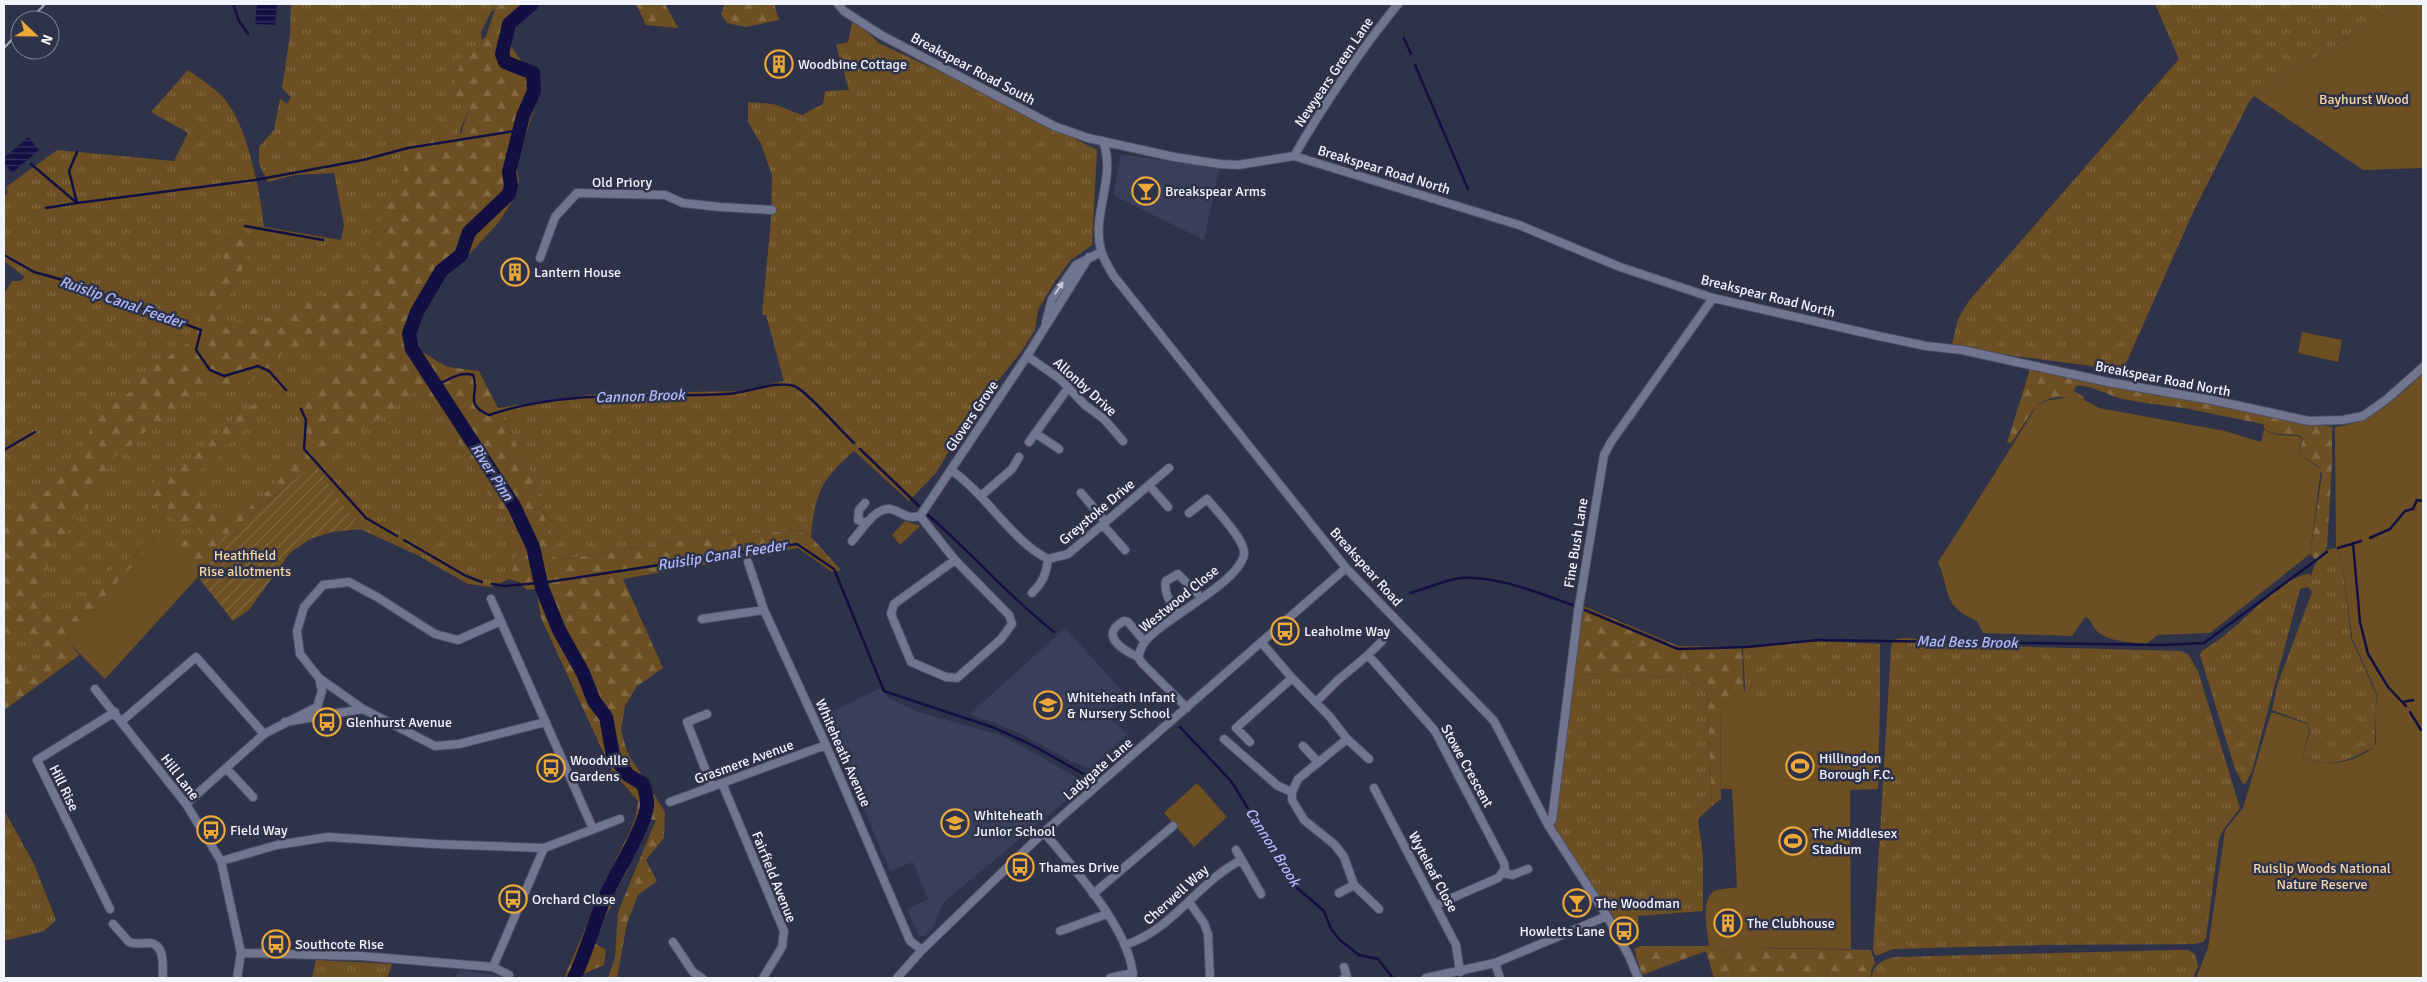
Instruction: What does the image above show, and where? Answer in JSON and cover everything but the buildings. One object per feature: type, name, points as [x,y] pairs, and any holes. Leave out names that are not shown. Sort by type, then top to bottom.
[{"type":"street","name":"Breakspear Road South","points":[[838,4],[844,11],[882,35],[1054,126],[1088,138],[1104,141]]},
{"type":"street","name":"Newyears Green Lane","points":[[1294,156],[1336,88],[1372,35],[1398,4]]},
{"type":"street","name":"Breakspear Road North","points":[[1104,141],[1174,157],[1220,164],[1238,165],[1294,156],[1519,225],[1620,267],[1713,298],[1926,346],[1978,353],[2108,382],[2212,400],[2310,420],[2343,420],[2363,416],[2387,399],[2423,367]]},
{"type":"street","name":"Breakspear Road","points":[[1104,141],[1109,155],[1099,231],[1101,252],[1118,282],[1346,568],[1494,720],[1548,825],[1607,916],[1630,956],[1638,978]]},
{"type":"street","name":"Old Priory","points":[[540,258],[555,217],[577,193],[665,195],[683,202],[720,207],[772,210]]},
{"type":"street","name":"Glovers Grove","points":[[920,516],[1045,328],[1052,299],[1061,284],[1076,265],[1101,252]]},
{"type":"street","name":"Fine Bush Lane","points":[[1548,825],[1552,820],[1579,603],[1600,469],[1604,455],[1611,442],[1713,298]]},
{"type":"street","name":"Allonby Drive","points":[[1027,356],[1104,419],[1123,441]]},
{"type":"street","points":[[1029,442],[1068,388]]},
{"type":"street","points":[[1035,433],[1059,449]]},
{"type":"street","points":[[982,495],[1012,469],[1019,457]]},
{"type":"street","name":"Greystoke Drive","points":[[1048,560],[1068,554],[1169,468]]},
{"type":"street","points":[[951,470],[982,495],[1030,548],[1048,560],[1046,574],[1041,584],[1032,593]]},
{"type":"street","points":[[1149,485],[1168,507]]},
{"type":"street","points":[[1081,493],[1125,550]]},
{"type":"street","name":"Westwood Close","points":[[1138,657],[1145,642],[1178,615],[1216,588],[1237,567],[1243,558],[1245,551],[1240,541],[1207,500],[1189,513]]},
{"type":"street","points":[[865,503],[859,510],[858,520],[867,522]]},
{"type":"street","points":[[852,541],[867,522],[880,511],[891,509],[910,518],[920,516],[955,560],[1009,615],[1012,624],[1001,639],[957,678],[946,677],[911,662],[892,614],[894,604],[955,560]]},
{"type":"street","name":"Whiteheath Avenue","points":[[748,562],[764,610],[826,745],[910,941],[922,950]]},
{"type":"street","name":"Ladygate Lane","points":[[897,978],[922,950],[1044,832],[1346,568]]},
{"type":"street","points":[[1178,615],[1166,593],[1164,587],[1166,581],[1178,574],[1197,593]]},
{"type":"street","points":[[501,621],[458,640],[435,634],[377,597],[349,582],[323,586],[304,607],[296,631],[300,654],[319,678],[363,708],[435,746],[459,744],[546,722]]},
{"type":"street","points":[[491,599],[593,829]]},
{"type":"street","points":[[702,619],[764,610]]},
{"type":"street","points":[[1145,642],[1128,622],[1124,621],[1117,625],[1113,631],[1114,638],[1120,647],[1138,657],[1187,708]]},
{"type":"street","points":[[1261,642],[1292,678],[1330,717],[1347,739],[1369,759]]},
{"type":"street","points":[[1316,702],[1382,642]]},
{"type":"street","name":"Stowe Crescent","points":[[1368,655],[1435,731],[1504,863],[1504,873]]},
{"type":"street","points":[[122,721],[196,657],[264,734]]},
{"type":"street","points":[[186,804],[264,734],[317,707],[322,691],[319,678]]},
{"type":"street","points":[[1250,742],[1236,728],[1292,678]]},
{"type":"street","name":"Hill Lane","points":[[94,688],[186,804],[221,861],[241,952],[237,978]]},
{"type":"street","points":[[285,722],[363,708]]},
{"type":"street","name":"Hill Rise","points":[[110,909],[37,760],[114,712]]},
{"type":"street","points":[[707,714],[687,722],[712,787]]},
{"type":"street","points":[[1224,739],[1278,786],[1292,792]]},
{"type":"street","points":[[1347,739],[1298,779],[1292,792],[1292,800],[1298,814],[1335,845],[1344,857],[1354,885],[1379,909]]},
{"type":"street","name":"Grasmere Avenue","points":[[670,802],[826,745]]},
{"type":"street","points":[[1303,746],[1318,762]]},
{"type":"street","points":[[226,768],[253,797]]},
{"type":"street","name":"Fairfield Avenue","points":[[722,783],[784,931],[782,947],[763,978]]},
{"type":"street","name":"Wyteleaf Close","points":[[1374,788],[1456,945],[1460,972]]},
{"type":"street","points":[[221,861],[277,845],[328,837],[435,844],[544,848],[620,819]]},
{"type":"street","points":[[1094,894],[1173,826]]},
{"type":"street","points":[[1044,832],[1094,894],[1125,944],[1133,976],[1110,978]]},
{"type":"street","points":[[493,967],[544,848]]},
{"type":"street","points":[[1236,850],[1261,894]]},
{"type":"street","name":"Cherwell Way","points":[[1125,944],[1159,930],[1218,874],[1241,860]]},
{"type":"street","points":[[1436,905],[1489,880],[1498,878],[1504,873],[1512,875],[1528,869]]},
{"type":"street","points":[[1339,894],[1354,885]]},
{"type":"street","points":[[1189,902],[1204,923],[1208,934],[1210,978]]},
{"type":"street","points":[[1060,931],[1107,914]]},
{"type":"street","points":[[1426,978],[1495,964],[1607,916]]},
{"type":"street","points":[[113,924],[129,942],[153,944],[159,948],[163,978]]},
{"type":"street","points":[[673,942],[693,972],[702,978]]},
{"type":"street","points":[[241,952],[361,956],[493,967],[509,975]]},
{"type":"street","points":[[1495,964],[1500,978]]},
{"type":"street","points":[[1344,967],[1347,977],[1344,978]]},
{"type":"shaded area","points":[[257,4],[277,4],[275,25],[255,24]]},
{"type":"shaded area","points":[[28,137],[39,150],[12,173],[4,162],[4,158]]},
{"type":"shaded area","points":[[1121,154],[1219,169],[1204,240],[1113,195]]},
{"type":"shaded area","name":"Whiteheath Infant & Nursery School","points":[[1065,628],[1126,695],[1104,714],[1128,734],[1090,768],[1072,762],[1022,734],[970,714]]},
{"type":"shaded area","name":"Whiteheath Junior School","points":[[879,689],[892,700],[919,712],[1003,736],[1087,783],[944,902],[933,926],[925,936],[919,936],[907,909],[928,899],[913,862],[890,871],[824,715]]},
{"type":"shaded area","points":[[459,970],[496,975],[506,978],[455,978]]},
{"type":"green space","points":[[291,4],[501,4],[491,12],[481,32],[482,47],[476,90],[437,190],[401,321],[422,388],[443,416],[493,501],[517,533],[521,545],[509,579],[491,587],[468,584],[417,555],[360,529],[315,463],[222,539],[198,577],[156,540],[66,640],[79,655],[4,710],[4,294],[12,281],[20,281],[25,277],[4,261],[4,196],[8,193],[6,187],[57,150],[174,161],[188,133],[151,112],[188,70],[220,95],[236,117],[248,147],[260,197],[264,227],[341,240],[344,225],[334,173],[295,175],[268,182],[259,164],[259,147],[274,130],[280,99],[287,104],[291,97],[282,88],[290,35]]},
{"type":"green space","points":[[497,4],[538,4],[517,26],[511,46],[521,61],[538,73],[540,91],[516,165],[519,181],[515,196],[499,222],[463,261],[438,283],[425,311],[417,321],[414,333],[421,351],[448,367],[479,371],[540,490],[551,554],[558,560],[692,539],[796,530],[811,537],[841,570],[832,572],[798,548],[623,579],[663,668],[637,686],[625,706],[621,730],[627,752],[665,812],[664,838],[646,860],[657,881],[638,895],[627,923],[617,978],[608,978],[615,958],[618,912],[656,820],[648,819],[594,943],[606,950],[604,965],[583,974],[583,978],[564,978],[633,825],[638,801],[612,771],[541,618],[536,589],[527,590],[519,582],[509,579],[521,545],[517,533],[493,501],[443,416],[422,388],[315,463],[269,500],[260,505],[256,501],[276,484],[273,471],[286,464],[299,449],[300,436],[295,415],[351,354],[340,332],[314,352],[284,351],[262,374],[240,387],[201,384],[178,410],[148,427],[140,439],[121,450],[113,458],[101,482],[91,490],[87,511],[74,516],[66,533],[55,537],[51,558],[38,588],[71,620],[92,597],[107,572],[124,563],[140,544],[156,532],[198,544],[204,538],[197,527],[173,519],[160,512],[151,488],[157,475],[173,473],[240,413],[272,394],[274,398],[253,417],[236,440],[226,446],[216,461],[200,470],[194,487],[202,501],[216,508],[221,507],[232,515],[239,496],[250,499],[256,511],[222,539],[198,577],[156,540],[66,640],[79,655],[4,710],[4,661],[20,661],[25,671],[40,668],[46,658],[41,642],[9,634],[4,627],[4,518],[53,487],[86,441],[91,427],[105,409],[132,390],[138,373],[144,374],[196,337],[201,317],[209,300],[212,275],[223,261],[231,223],[243,219],[249,247],[236,290],[216,308],[218,320],[257,321],[293,310],[305,300],[366,285],[382,241],[381,216],[404,171],[405,161],[420,140],[430,135],[461,133],[470,105],[458,104],[449,97],[462,60],[486,36]]},
{"type":"green space","points":[[636,4],[665,4],[678,28],[646,25]]},
{"type":"green space","points":[[725,4],[774,4],[779,20],[746,27],[727,23],[721,14]]},
{"type":"green space","points":[[2155,4],[2402,4],[2254,96],[2249,102],[2194,210],[2123,370],[2015,356],[1952,344],[1958,319],[1968,302],[2179,59]]},
{"type":"green space","name":"Bayhurst Wood","points":[[2402,4],[2423,4],[2423,168],[2363,170],[2254,96]]},
{"type":"green space","points":[[853,19],[879,43],[1002,101],[1097,150],[1092,245],[1071,260],[1055,281],[1038,310],[1035,330],[1021,352],[970,416],[936,473],[909,501],[854,451],[834,470],[822,488],[815,509],[811,537],[796,530],[692,539],[558,560],[551,555],[540,490],[498,408],[598,394],[739,391],[784,381],[766,315],[762,315],[771,220],[772,175],[761,144],[748,122],[748,102],[773,104],[802,115],[823,104],[825,91],[849,90],[836,45],[848,42]]},
{"type":"green space","points":[[2302,332],[2342,340],[2338,362],[2298,353]]},
{"type":"green space","points":[[2031,366],[2332,427],[2332,464],[2327,548],[2316,560],[2310,554],[2322,474],[2318,466],[2298,454],[2303,439],[2299,435],[2277,434],[2265,430],[2263,424],[2184,408],[2127,400],[2091,388],[2076,386],[2074,391],[2084,397],[2084,400],[2055,398],[2045,400],[2032,412],[2011,443],[2007,443]]},
{"type":"green space","name":"Ruislip Woods National Nature Reserve","points":[[2423,373],[2423,978],[2196,978],[2208,948],[2225,830],[2243,808],[2271,713],[2307,724],[2309,731],[2303,756],[2320,763],[2341,762],[2351,759],[2361,755],[2376,744],[2375,709],[2378,696],[2352,638],[2343,570],[2340,555],[2336,548],[2335,427],[2348,425],[2372,415],[2393,400]]},
{"type":"green space","points":[[2070,397],[2084,400],[2099,408],[2225,431],[2261,442],[2264,430],[2277,435],[2298,436],[2302,439],[2298,454],[2321,469],[2310,554],[2210,633],[2158,635],[2146,644],[2127,642],[2108,638],[2096,630],[2090,620],[2085,617],[2072,636],[1983,633],[1977,621],[1958,610],[1953,604],[1938,562],[2036,407],[2045,401]]},
{"type":"green space","name":"Heathfield Rise allotments","points":[[315,463],[360,529],[332,532],[310,539],[290,553],[249,610],[233,621],[198,577],[222,539]]},
{"type":"green space","points":[[905,521],[920,526],[900,545],[892,535]]},
{"type":"green space","points":[[156,539],[198,577],[105,679],[66,640]]},
{"type":"green space","points":[[2336,548],[2340,555],[2343,570],[2351,638],[2377,696],[2375,746],[2340,762],[2321,763],[2312,760],[2303,756],[2310,731],[2307,723],[2272,710],[2278,683],[2312,592],[2308,587],[2300,589],[2252,771],[2246,783],[2243,784],[2235,769],[2200,655],[2202,651],[2228,633],[2279,588],[2300,576],[2310,574],[2310,579],[2316,563],[2322,554]]},
{"type":"green space","points":[[1583,606],[1678,646],[1742,647],[1744,694],[1741,700],[1720,700],[1721,799],[1712,806],[1707,691],[1681,677],[1574,674]]},
{"type":"green space","points":[[1907,638],[1996,646],[2180,651],[2188,654],[2198,671],[2240,808],[2223,830],[2219,839],[2206,938],[2203,942],[2195,944],[1893,949],[1876,956],[1873,951],[1891,648],[1892,642],[1896,639]]},
{"type":"green space","points":[[1817,641],[1880,644],[1880,700],[1741,700],[1745,689],[1743,648]]},
{"type":"green space","points":[[1574,674],[1681,677],[1707,691],[1712,806],[1698,819],[1703,856],[1703,911],[1638,916],[1639,940],[1629,939],[1554,829]]},
{"type":"green space","points":[[1720,700],[1880,700],[1878,789],[1850,790],[1851,949],[1744,948],[1731,952],[1717,950],[1709,946],[1706,909],[1709,896],[1721,889],[1737,887],[1732,789],[1721,789]]},
{"type":"green space","points":[[1197,783],[1227,817],[1194,847],[1164,813]]},
{"type":"green space","points":[[4,810],[34,864],[56,920],[44,931],[4,941]]},
{"type":"green space","points":[[1641,946],[1709,946],[1717,950],[1731,952],[1744,948],[1871,950],[1875,963],[1871,971],[1871,978],[1714,978],[1706,951],[1642,975],[1634,949]]},
{"type":"green space","points":[[2188,950],[2195,954],[2198,966],[2193,978],[1872,978],[1872,973],[1876,966],[1882,961],[1895,957]]},
{"type":"green space","points":[[316,960],[392,964],[387,978],[312,978]]},
{"type":"waterway","points":[[233,4],[239,21],[248,34]]},
{"type":"waterway","name":"River Pinn","points":[[532,4],[509,24],[502,54],[505,62],[533,73],[534,91],[523,116],[509,172],[511,185],[509,194],[469,232],[461,255],[441,271],[417,312],[409,334],[412,349],[514,506],[533,547],[542,588],[559,630],[583,673],[594,701],[606,717],[613,755],[628,775],[643,784],[647,798],[646,812],[642,823],[606,895],[574,978]]},
{"type":"waterway","points":[[1404,38],[1411,54]]},
{"type":"waterway","points":[[1415,65],[1468,189]]},
{"type":"waterway","points":[[31,164],[77,203],[255,180],[363,160],[408,148],[521,130]]},
{"type":"waterway","points":[[46,208],[77,203],[69,171],[77,152]]},
{"type":"waterway","points":[[245,226],[323,240]]},
{"type":"waterway","name":"Ruislip Canal Feeder","points":[[4,255],[34,272],[63,280],[201,330],[196,350],[210,370],[224,376],[258,366],[269,371],[286,390]]},
{"type":"waterway","name":"Cannon Brook","points":[[437,385],[459,375],[473,375],[475,381],[474,402],[481,411],[489,415],[547,401],[607,396],[727,394],[787,385],[794,386],[807,395],[854,443]]},
{"type":"waterway","name":"Ruislip Canal Feeder","points":[[301,409],[306,420],[304,449],[366,518],[397,536]]},
{"type":"waterway","points":[[4,450],[35,432]]},
{"type":"waterway","name":"Cannon Brook","points":[[860,449],[919,506]]},
{"type":"waterway","name":"Mad Bess Brook","points":[[2370,538],[2390,529],[2405,511],[2413,509],[2417,500],[2423,501]]},
{"type":"waterway","name":"Cannon Brook","points":[[928,515],[1021,604],[1054,632]]},
{"type":"waterway","name":"Ruislip Canal Feeder","points":[[404,540],[466,576],[482,582]]},
{"type":"waterway","name":"Mad Bess Brook","points":[[2338,548],[2361,541]]},
{"type":"waterway","points":[[2353,543],[2360,622],[2368,654],[2388,687],[2406,706]]},
{"type":"waterway","name":"Ruislip Canal Feeder","points":[[492,584],[505,586],[548,582],[797,544],[834,569],[884,691],[992,727],[1032,745],[1087,776]]},
{"type":"waterway","name":"Mad Bess Brook","points":[[1585,610],[1678,649],[1747,647],[1818,640],[2163,645],[2204,643],[2327,552]]},
{"type":"waterway","name":"Mad Bess Brook","points":[[1410,593],[1455,579],[1483,579],[1514,585],[1572,605]]},
{"type":"waterway","points":[[2403,702],[2413,700]]},
{"type":"waterway","points":[[2410,712],[2421,730]]},
{"type":"waterway","name":"Cannon Brook","points":[[1180,727],[1231,781],[1275,852],[1283,858],[1288,873],[1296,887],[1324,911],[1331,929],[1340,940],[1359,955],[1378,959],[1393,978]]},
{"type":"railway","points":[[39,10],[45,4]]},
{"type":"railway","points":[[4,48],[10,42]]},
{"type":"place","name":"Woodbine Cottage","points":[[779,64]]},
{"type":"place","name":"Breakspear Arms","points":[[1146,191]]},
{"type":"place","name":"Lantern House","points":[[515,272]]},
{"type":"place","name":"Leaholme Way","points":[[1285,631]]},
{"type":"place","name":"Whiteheath Infant & Nursery School","points":[[1048,705]]},
{"type":"place","name":"Glenhurst Avenue","points":[[327,722]]},
{"type":"place","name":"Hillingdon Borough F.C.","points":[[1800,766]]},
{"type":"place","name":"Woodville Gardens","points":[[551,768]]},
{"type":"place","name":"Whiteheath Junior School","points":[[955,823]]},
{"type":"place","name":"Field Way","points":[[211,830]]},
{"type":"place","name":"The Middlesex Stadium","points":[[1793,841]]},
{"type":"place","name":"Thames Drive","points":[[1020,867]]},
{"type":"place","name":"Orchard Close","points":[[513,899]]},
{"type":"place","name":"The Woodman","points":[[1577,903]]},
{"type":"place","name":"The Clubhouse","points":[[1728,923]]},
{"type":"place","name":"Howletts Lane","points":[[1624,931]]},
{"type":"place","name":"Southcote Rise","points":[[276,944]]}]
